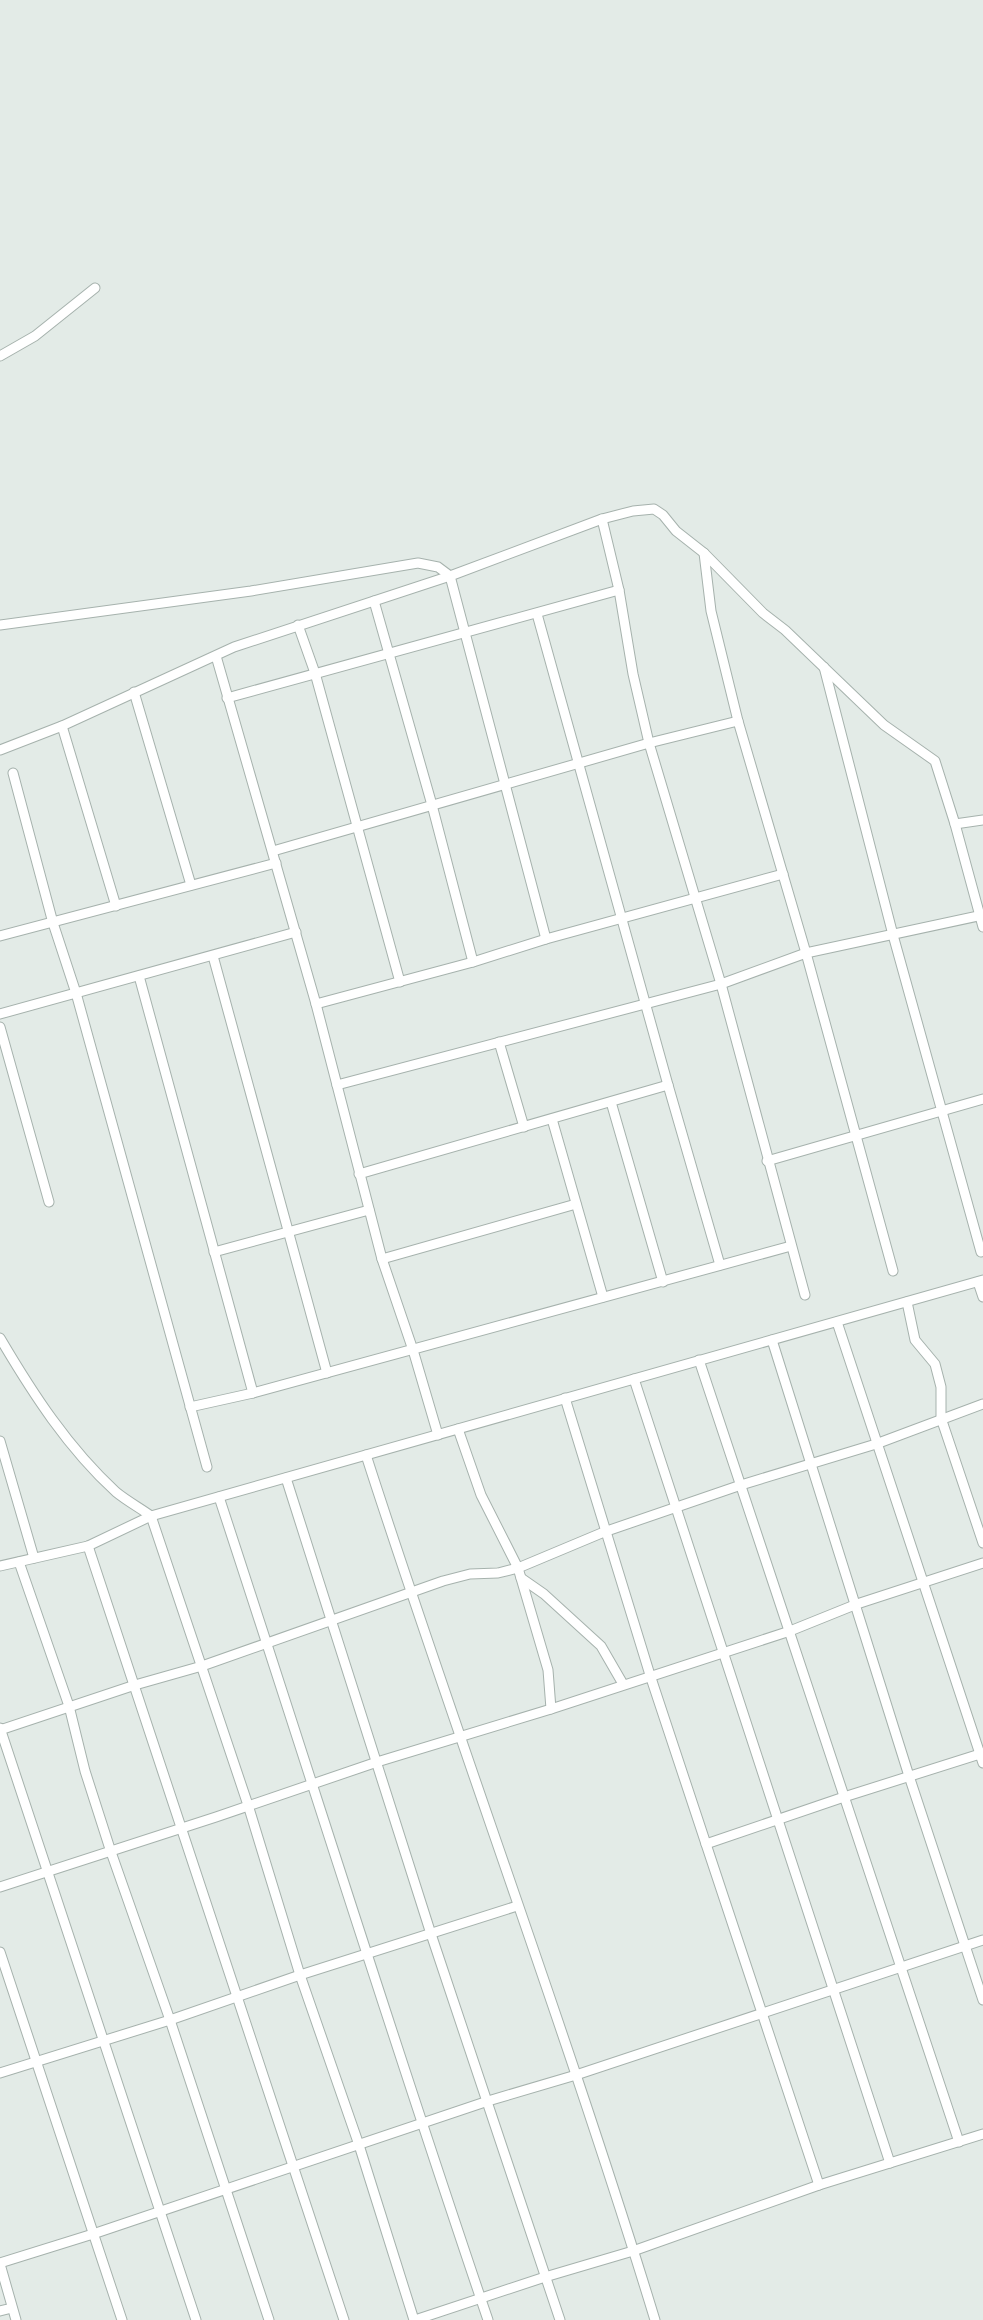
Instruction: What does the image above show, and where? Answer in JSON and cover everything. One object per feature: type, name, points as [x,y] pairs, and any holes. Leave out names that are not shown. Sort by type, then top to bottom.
[{"type":"street","points":[[0,356],[35,336],[95,288]]},
{"type":"street","points":[[0,750],[62,726],[234,647],[450,576],[602,519],[633,511],[654,509],[663,515],[676,531],[704,552],[756,607],[824,667],[884,725],[935,762],[955,824],[983,927]]},
{"type":"street","points":[[602,519],[619,590],[633,674],[649,743],[721,984],[804,1295]]},
{"type":"street","points":[[704,552],[710,611],[738,721],[806,953],[893,1271]]},
{"type":"street","points":[[0,625],[251,591],[418,563],[438,567],[450,576],[546,939]]},
{"type":"street","points":[[227,698],[538,614],[619,590]]},
{"type":"street","points":[[374,601],[432,805],[473,962]]},
{"type":"street","points":[[538,614],[578,764],[720,1266]]},
{"type":"street","points":[[298,625],[315,673],[356,828],[400,982]]},
{"type":"street","points":[[216,656],[316,1004],[382,1259],[438,1435]]},
{"type":"street","points":[[824,667],[893,935],[981,1252]]},
{"type":"street","points":[[134,692],[191,885]]},
{"type":"street","points":[[273,850],[356,828],[649,743],[738,721]]},
{"type":"street","points":[[62,726],[116,906]]},
{"type":"street","points":[[13,773],[53,923],[76,993],[207,1467]]},
{"type":"street","points":[[955,824],[983,820]]},
{"type":"street","points":[[0,936],[276,863]]},
{"type":"street","points":[[316,1004],[473,962],[546,939],[695,900],[782,874]]},
{"type":"street","points":[[337,1085],[721,984],[806,953],[981,915]]},
{"type":"street","points":[[0,1014],[296,932]]},
{"type":"street","points":[[213,956],[327,1373]]},
{"type":"street","points":[[139,976],[253,1394]]},
{"type":"street","points":[[0,1027],[49,1202]]},
{"type":"street","points":[[499,1042],[524,1127]]},
{"type":"street","points":[[359,1174],[668,1085]]},
{"type":"street","points":[[767,1161],[983,1099]]},
{"type":"street","points":[[612,1102],[663,1282]]},
{"type":"street","points":[[552,1119],[603,1298]]},
{"type":"street","points":[[382,1259],[576,1204]]},
{"type":"street","points":[[214,1252],[369,1210]]},
{"type":"street","points":[[190,1407],[253,1394],[791,1246]]},
{"type":"street","points":[[0,1566],[88,1546],[151,1516],[980,1281],[983,1297]]},
{"type":"street","points":[[907,1302],[915,1340],[935,1364],[941,1387],[941,1418],[983,1543]]},
{"type":"street","points":[[706,1844],[909,1776],[982,1757],[896,1498],[876,1444],[837,1322]]},
{"type":"street","points":[[0,1338],[48,1415],[76,1450],[117,1492],[151,1516],[248,1805],[300,1975],[359,2145],[414,2320],[545,2277],[633,2251],[819,2185],[983,2134]]},
{"type":"street","points":[[772,1340],[810,1464],[857,1604],[909,1776],[983,2000]]},
{"type":"street","points":[[700,1360],[959,2142]]},
{"type":"street","points":[[634,1379],[890,2162]]},
{"type":"street","points":[[565,1398],[604,1532],[650,1676],[819,2185]]},
{"type":"street","points":[[196,2320],[0,1729],[135,1685],[202,1666],[443,1581],[470,1574],[498,1573],[518,1568],[604,1532],[741,1485],[876,1444],[941,1418],[983,1404]]},
{"type":"street","points":[[458,1429],[481,1495],[518,1568],[548,1670],[551,1709]]},
{"type":"street","points":[[0,1441],[34,1558]]},
{"type":"street","points":[[366,1455],[410,1593],[576,2075],[655,2320]]},
{"type":"street","points":[[286,1478],[431,1934],[560,2320]]},
{"type":"street","points":[[219,1497],[267,1642],[274,1670],[313,1783],[366,1954],[488,2320]]},
{"type":"street","points":[[88,1546],[344,2320]]},
{"type":"street","points":[[20,1562],[69,1706],[85,1771],[111,1852],[170,2020],[269,2320]]},
{"type":"street","points":[[0,1887],[111,1852],[460,1735],[551,1709],[790,1631],[857,1604],[983,1563]]},
{"type":"street","points":[[521,1578],[544,1594],[601,1646],[623,1684]]},
{"type":"street","points":[[0,2074],[517,1906]]},
{"type":"street","points":[[16,2320],[0,2264],[983,1940]]},
{"type":"street","points":[[0,1952],[122,2320]]},
{"type":"street","points":[[0,2311],[12,2308]]}]
